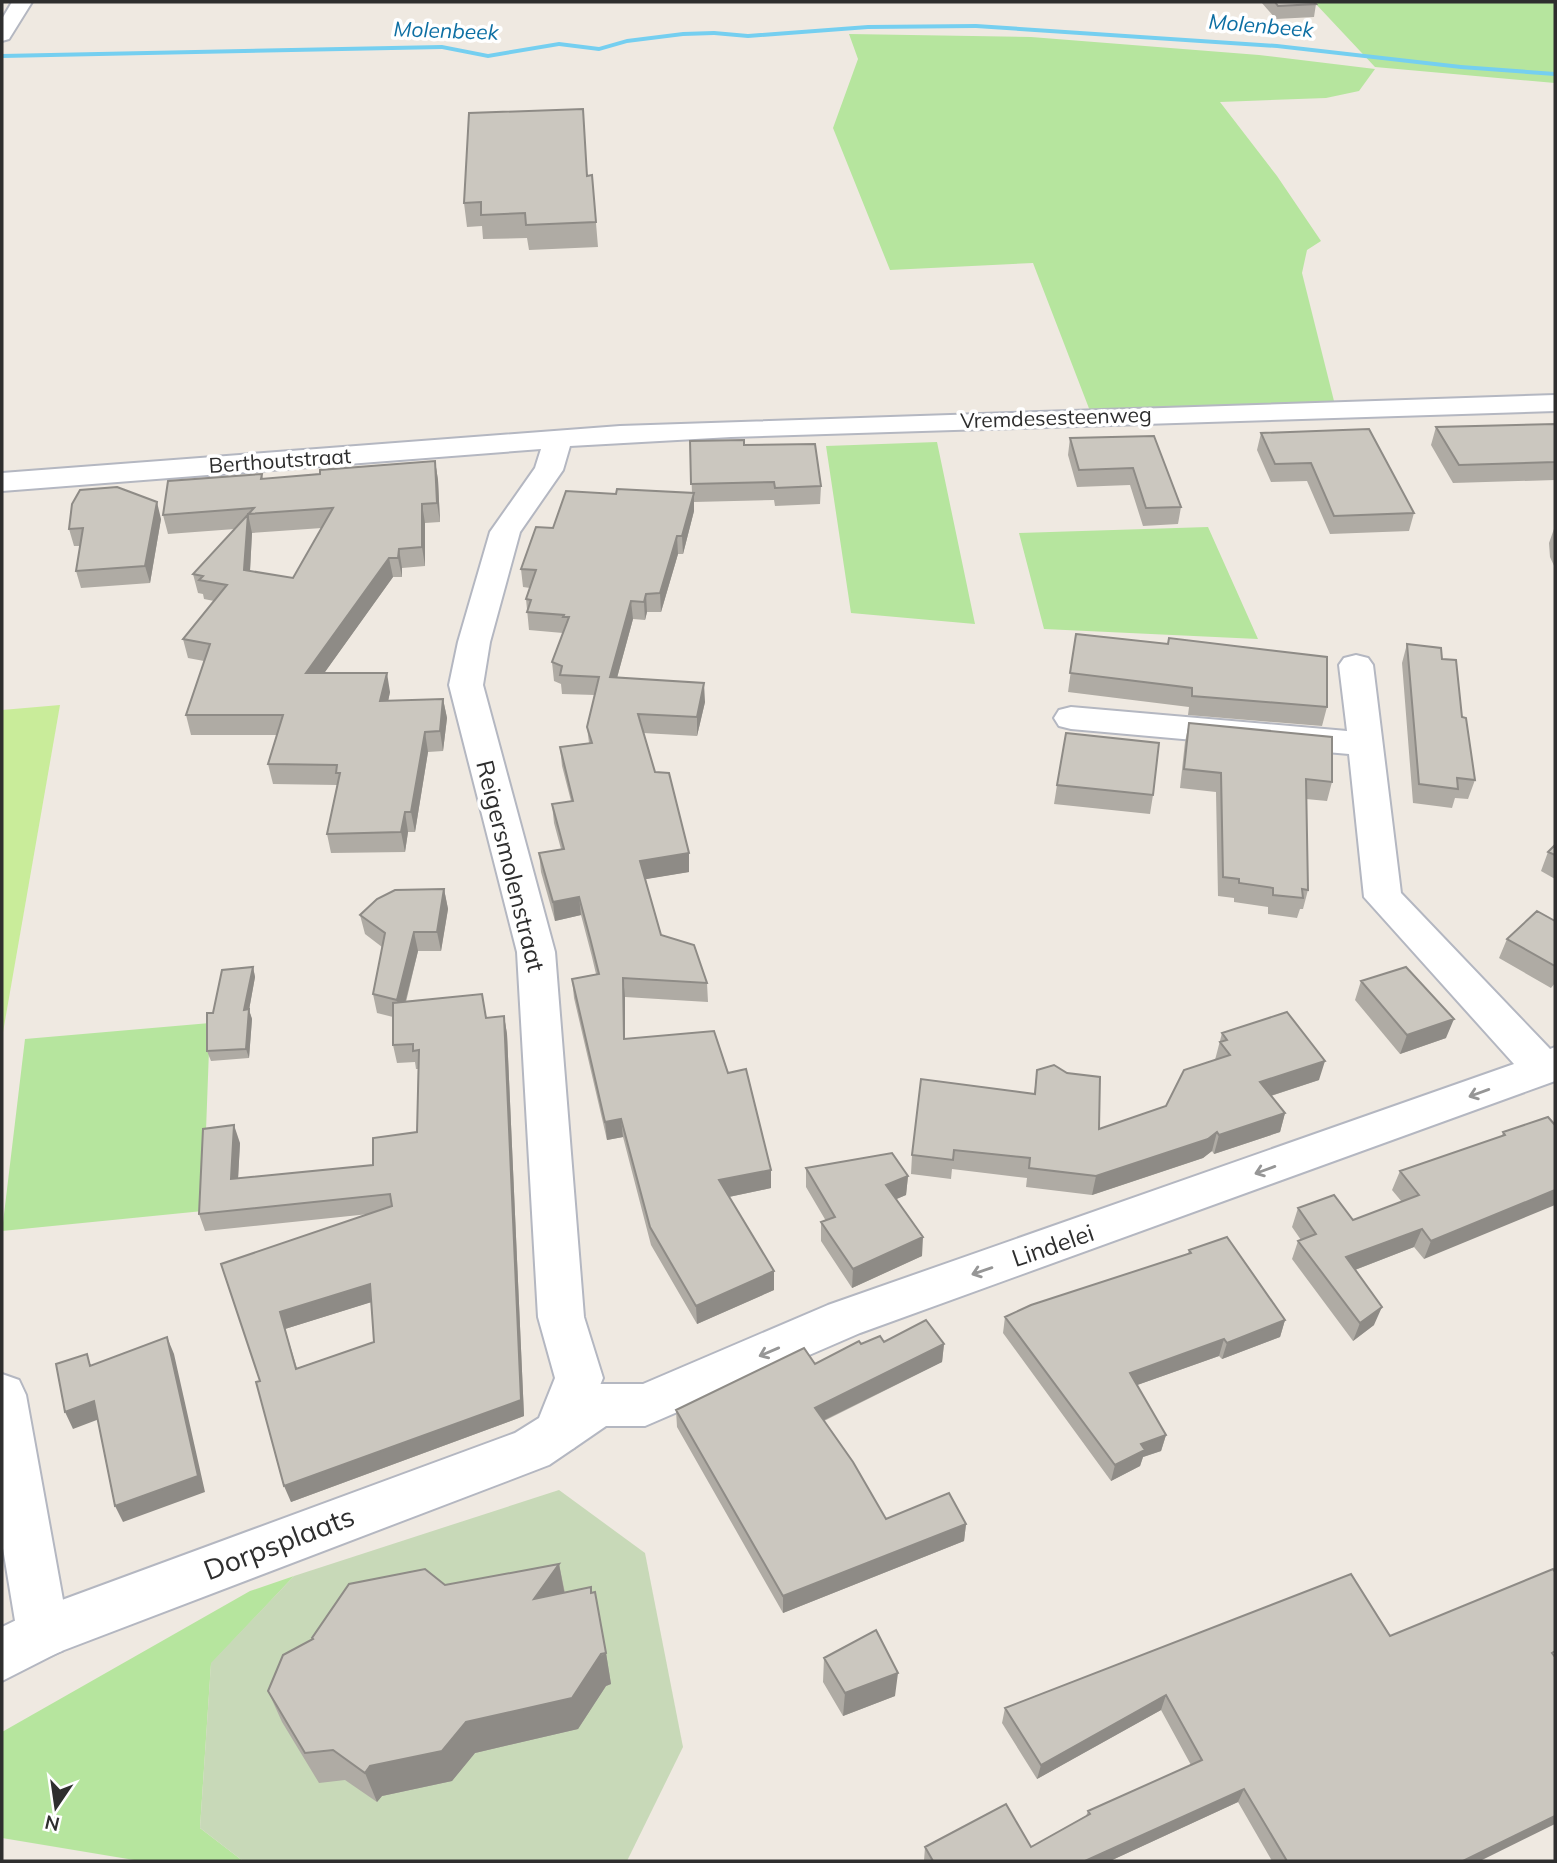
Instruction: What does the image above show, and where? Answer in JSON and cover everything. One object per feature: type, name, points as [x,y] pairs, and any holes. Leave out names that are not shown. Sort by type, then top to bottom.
[{"type":"street","points":[[2,35],[22,2]]},
{"type":"street","name":"Vremdesesteenweg","points":[[558,439],[731,429],[1555,403]]},
{"type":"street","name":"Berthoutstraat","points":[[2,482],[558,439]]},
{"type":"street","name":"Reigersmolenstraat","points":[[557,1433],[579,1378],[561,1317],[537,952],[466,685],[477,632],[505,532],[530,493],[549,470],[558,439]]},
{"type":"street","points":[[1356,665],[1383,897],[1549,1065]]},
{"type":"street","points":[[1071,719],[1364,744]]},
{"type":"street","name":"Lindelei","points":[[557,1433],[598,1405],[645,1405],[844,1320],[1549,1065]]},
{"type":"street","points":[[2,1395],[22,1644]]},
{"type":"street","name":"Dorpsplaats","points":[[22,1644],[533,1449],[557,1433]]},
{"type":"green space","points":[[1314,2],[1555,2],[1555,83],[1375,67]]},
{"type":"green space","points":[[849,34],[1031,37],[1259,55],[1375,69],[1359,91],[1326,98],[1220,102],[1277,176],[1321,241],[1307,250],[1302,273],[1334,401],[1090,411],[1033,263],[890,270],[833,128],[858,59]]},
{"type":"green space","points":[[937,442],[975,624],[851,613],[826,446]]},
{"type":"green space","points":[[1208,527],[1258,639],[1044,629],[1019,533]]},
{"type":"green space","points":[[60,705],[2,1038],[2,710]]},
{"type":"green space","points":[[210,1023],[203,1211],[2,1231],[25,1039]]},
{"type":"green space","points":[[559,1490],[645,1553],[683,1747],[627,1861],[243,1861],[200,1828],[211,1663],[294,1576]]},
{"type":"green space","points":[[294,1576],[211,1664],[200,1828],[243,1861],[140,1861],[2,1838],[2,1732],[250,1591]]},
{"type":"building","points":[[1275,2],[1314,2],[1316,4],[1278,6]]},
{"type":"building","points":[[583,109],[587,176],[592,175],[596,222],[526,225],[525,213],[481,215],[481,202],[464,203],[469,113]]},
{"type":"building","points":[[1555,424],[1555,462],[1459,465],[1436,427]]},
{"type":"building","points":[[1369,429],[1414,513],[1334,516],[1311,463],[1275,464],[1261,433]]},
{"type":"building","points":[[1154,436],[1181,507],[1146,508],[1133,468],[1079,470],[1070,438]]},
{"type":"building","points":[[744,440],[744,445],[815,444],[821,486],[775,488],[774,482],[691,484],[690,441]]},
{"type":"building","points":[[435,461],[437,503],[422,504],[422,547],[399,549],[398,558],[389,558],[306,673],[387,673],[380,701],[443,699],[440,731],[425,732],[411,812],[405,812],[401,832],[327,834],[340,773],[336,773],[337,765],[268,764],[283,715],[186,715],[210,644],[183,639],[227,585],[199,580],[203,576],[193,574],[248,515],[244,570],[293,578],[333,508],[248,514],[254,508],[163,515],[168,481],[262,474],[261,479],[320,474],[320,470]]},
{"type":"building","points":[[117,487],[157,502],[145,566],[76,571],[83,528],[69,529],[72,504],[80,490]]},
{"type":"building","points":[[617,489],[694,493],[682,536],[677,536],[660,593],[646,594],[644,602],[631,601],[610,677],[704,683],[697,717],[638,714],[655,772],[669,773],[689,853],[640,861],[661,935],[694,945],[707,983],[623,978],[624,1039],[714,1031],[728,1073],[746,1069],[771,1170],[719,1180],[774,1271],[696,1306],[650,1227],[621,1119],[605,1122],[572,979],[599,974],[579,897],[553,902],[539,853],[564,849],[552,804],[573,801],[560,747],[592,743],[587,727],[599,677],[560,675],[562,666],[552,662],[569,617],[527,612],[531,600],[526,599],[536,570],[521,569],[536,527],[553,528],[566,491],[616,494]]},
{"type":"building","points":[[1076,634],[1168,644],[1169,638],[1327,657],[1327,707],[1192,696],[1192,688],[1070,673]]},
{"type":"building","points":[[1407,644],[1441,648],[1442,659],[1456,660],[1462,717],[1466,718],[1475,780],[1457,778],[1458,789],[1419,784]]},
{"type":"building","points":[[1189,723],[1332,737],[1332,782],[1306,779],[1308,890],[1302,889],[1303,898],[1273,895],[1273,888],[1239,883],[1239,879],[1223,877],[1221,773],[1184,769]]},
{"type":"building","points":[[1066,733],[1159,743],[1153,795],[1057,785]]},
{"type":"building","points":[[1555,845],[1555,855],[1548,852]]},
{"type":"building","points":[[444,889],[437,932],[414,932],[397,1000],[373,994],[385,933],[360,915],[377,899],[395,890]]},
{"type":"building","points":[[1537,911],[1555,921],[1555,966],[1507,939]]},
{"type":"building","points":[[253,967],[244,1010],[249,1009],[246,1049],[207,1051],[207,1013],[213,1013],[222,970]]},
{"type":"building","points":[[1406,967],[1454,1019],[1407,1035],[1361,981]]},
{"type":"building","points":[[482,994],[486,1018],[504,1016],[521,1400],[284,1486],[256,1382],[260,1381],[221,1264],[392,1206],[390,1194],[199,1214],[203,1129],[234,1125],[231,1179],[373,1165],[373,1138],[417,1132],[419,1050],[413,1051],[413,1044],[393,1045],[393,1003]],"holes":[[[370,1284],[374,1342],[296,1369],[280,1312]]]},
{"type":"building","points":[[1287,1012],[1325,1061],[1260,1082],[1285,1113],[1219,1135],[1217,1132],[1208,1139],[1096,1176],[1029,1168],[1030,1158],[954,1150],[953,1160],[912,1155],[921,1079],[1035,1094],[1037,1070],[1054,1065],[1067,1073],[1100,1077],[1099,1129],[1166,1106],[1184,1070],[1230,1055],[1220,1042],[1227,1040],[1222,1033]]},
{"type":"building","points":[[1548,1117],[1555,1125],[1555,1190],[1431,1241],[1422,1229],[1346,1257],[1382,1307],[1360,1323],[1298,1241],[1316,1234],[1298,1208],[1334,1195],[1353,1220],[1419,1195],[1400,1171],[1505,1135],[1503,1132]]},
{"type":"building","points":[[892,1153],[908,1176],[886,1185],[923,1237],[853,1269],[821,1222],[835,1217],[806,1168]]},
{"type":"building","points":[[1227,1237],[1285,1320],[1227,1343],[1224,1339],[1130,1373],[1166,1435],[1141,1444],[1145,1450],[1115,1465],[1005,1317],[1031,1305],[1191,1253],[1189,1250]]},
{"type":"building","points":[[926,1320],[944,1344],[815,1408],[853,1462],[886,1519],[949,1493],[966,1524],[783,1596],[676,1410],[804,1348],[815,1364],[859,1341],[861,1344],[880,1336],[884,1342]]},
{"type":"building","points":[[167,1337],[198,1476],[115,1506],[94,1401],[65,1412],[56,1364],[87,1354],[90,1366]]},
{"type":"building","points":[[559,1564],[534,1599],[591,1587],[591,1593],[595,1592],[606,1653],[601,1654],[572,1698],[466,1722],[442,1751],[370,1766],[365,1773],[333,1750],[305,1753],[268,1691],[283,1655],[313,1639],[349,1584],[425,1569],[445,1585]]},
{"type":"building","points":[[1553,1569],[1555,1816],[1463,1861],[1287,1861],[1244,1789],[1085,1861],[933,1861],[925,1847],[1006,1804],[1031,1847],[1090,1814],[1088,1811],[1202,1760],[1166,1695],[1041,1765],[1005,1708],[1351,1574],[1390,1636]]},
{"type":"building","points":[[876,1630],[898,1673],[845,1693],[824,1658]]},
{"type":"waterway","name":"Molenbeek","points":[[2,56],[442,47],[488,56],[559,44],[599,49],[627,41],[683,34],[748,36],[868,27],[976,26],[1277,46],[1461,67],[1555,74]]}]
